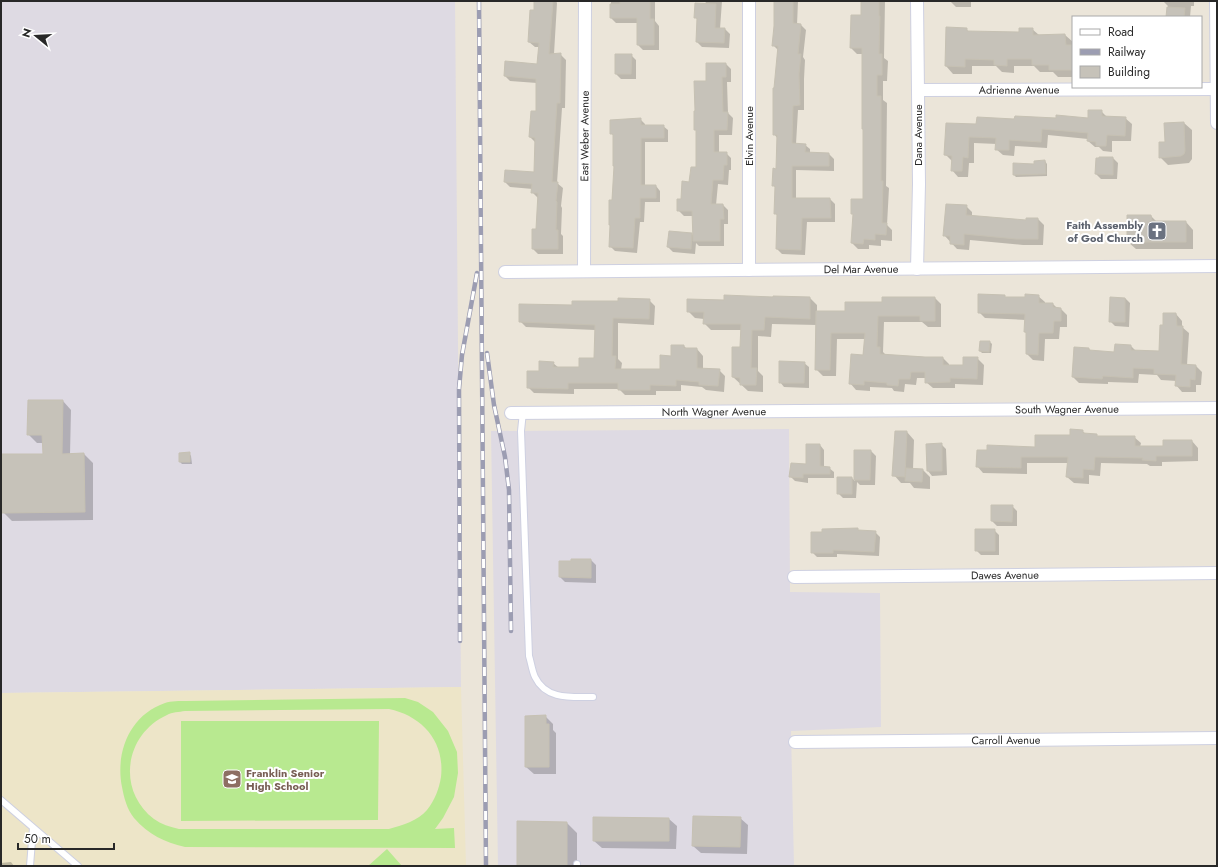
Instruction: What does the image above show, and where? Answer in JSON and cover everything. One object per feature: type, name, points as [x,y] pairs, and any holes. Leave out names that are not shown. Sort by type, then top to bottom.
[{"type":"street","name":"East Weber Avenue","points":[[584,1],[584,271]]},
{"type":"street","name":"Elvin Avenue","points":[[749,1],[749,270]]},
{"type":"street","name":"Dana Avenue","points":[[917,1],[919,184],[917,269]]},
{"type":"street","points":[[1216,1],[1217,123]]},
{"type":"street","name":"Adrienne Avenue","points":[[918,90],[1217,89]]},
{"type":"street","name":"Del Mar Avenue","points":[[505,272],[1217,266]]},
{"type":"street","name":"South Wagner Avenue","points":[[918,409],[1217,408]]},
{"type":"street","name":"North Wagner Avenue","points":[[517,413],[918,409]]},
{"type":"street","name":"Dawes Avenue","points":[[794,577],[1217,573]]},
{"type":"street","name":"Carroll Avenue","points":[[794,742],[1217,738]]},
{"type":"lane","points":[[517,413],[521,432],[529,656],[535,677],[547,692],[564,697],[593,697]]},
{"type":"lane","points":[[1,800],[78,866]]},
{"type":"lane","points":[[30,866],[33,828]]},
{"type":"shaded area","points":[[1,1],[455,1],[461,687],[1,693]]},
{"type":"shaded area","points":[[789,429],[790,592],[880,593],[881,727],[791,731],[794,866],[498,866],[491,431]]},
{"type":"shaded area","name":"Franklin Senior High School","points":[[461,687],[466,866],[1,866],[1,693]]},
{"type":"green space","points":[[405,698],[418,702],[433,712],[448,731],[457,752],[458,773],[454,797],[443,818],[435,829],[454,828],[455,848],[185,847],[170,843],[157,837],[145,829],[129,811],[120,774],[123,748],[134,726],[143,716],[165,703],[173,701]],"holes":[[[389,709],[401,712],[421,724],[429,732],[439,752],[441,777],[438,790],[427,810],[410,822],[389,829],[179,829],[154,819],[142,807],[134,793],[130,778],[130,763],[134,749],[142,735],[153,724],[171,713],[185,711]]]},
{"type":"green space","points":[[181,721],[379,721],[378,820],[181,821]]},
{"type":"green space","points":[[387,849],[402,866],[368,866]]},
{"type":"building","points":[[534,1],[553,1],[549,54],[561,53],[560,103],[557,103],[552,182],[558,182],[556,201],[556,230],[558,230],[558,249],[532,249],[532,229],[536,229],[538,193],[531,193],[532,184],[504,182],[505,170],[534,172],[535,138],[529,137],[531,111],[536,111],[536,79],[504,76],[505,61],[537,64],[539,43],[528,42],[530,10],[534,10]]},
{"type":"building","points":[[620,1],[650,1],[650,19],[654,19],[654,45],[637,45],[637,18],[610,18],[610,4],[620,4]]},
{"type":"building","points":[[774,1],[793,1],[793,23],[801,24],[798,54],[801,54],[799,74],[800,105],[793,106],[792,143],[806,144],[805,152],[829,153],[829,166],[792,166],[792,198],[830,198],[831,218],[802,218],[801,250],[776,249],[777,214],[774,214],[775,186],[772,186],[773,168],[776,169],[777,135],[773,135],[773,88],[778,46],[772,46]]},
{"type":"building","points":[[861,1],[879,1],[879,54],[882,54],[882,75],[877,75],[877,96],[881,96],[881,181],[883,181],[882,223],[887,223],[886,235],[875,234],[875,240],[864,239],[863,244],[851,243],[853,214],[851,214],[851,199],[863,199],[862,48],[850,48],[851,15],[861,15]]},
{"type":"building","points":[[695,3],[716,4],[715,28],[725,28],[724,43],[696,42],[697,18],[694,18]]},
{"type":"building","points":[[1167,7],[1185,8],[1184,16],[1166,16]]},
{"type":"building","points":[[946,27],[967,28],[967,31],[1019,32],[1019,28],[1033,28],[1033,35],[1065,34],[1066,45],[1072,45],[1072,70],[1049,70],[1049,65],[1032,65],[1032,59],[1007,59],[1007,66],[994,65],[994,60],[965,59],[965,67],[945,66]]},
{"type":"building","points":[[615,54],[632,54],[631,74],[615,74]]},
{"type":"building","points":[[706,63],[726,63],[726,77],[722,77],[723,112],[728,112],[727,130],[714,130],[714,152],[727,152],[727,165],[724,165],[723,180],[713,180],[711,204],[723,204],[724,219],[720,219],[720,241],[693,241],[692,211],[677,211],[677,199],[681,199],[682,181],[689,182],[691,167],[696,167],[694,81],[706,81]]},
{"type":"building","points":[[1088,110],[1102,110],[1102,116],[1126,117],[1125,136],[1107,135],[1106,146],[1096,146],[1096,142],[1087,141],[1088,133],[1042,129],[1041,142],[1009,140],[1009,150],[995,150],[996,138],[969,137],[968,158],[963,157],[962,171],[951,171],[952,156],[944,155],[946,123],[976,124],[977,117],[1014,119],[1015,116],[1056,118],[1056,115],[1088,118]]},
{"type":"building","points":[[641,118],[641,125],[664,125],[664,138],[641,138],[641,185],[656,185],[656,198],[640,198],[640,218],[635,218],[633,248],[609,247],[609,200],[612,200],[614,166],[613,134],[610,134],[610,120]]},
{"type":"building","points":[[1184,122],[1184,154],[1181,156],[1159,158],[1159,142],[1165,142],[1164,123]]},
{"type":"building","points":[[1113,157],[1113,175],[1095,174],[1096,158]]},
{"type":"building","points":[[1045,160],[1046,174],[1013,175],[1013,163],[1034,164],[1034,161]]},
{"type":"building","points":[[946,204],[967,205],[966,215],[1026,220],[1026,218],[1038,218],[1038,239],[1016,239],[964,234],[964,245],[950,244],[950,236],[943,236]]},
{"type":"building","name":"Faith Assembly of God Church","points":[[1127,215],[1151,215],[1152,221],[1186,221],[1186,242],[1127,242]]},
{"type":"building","points":[[669,231],[692,233],[691,249],[667,247]]},
{"type":"building","points":[[978,294],[1005,295],[1005,297],[1025,297],[1025,294],[1039,295],[1039,303],[1053,303],[1053,307],[1061,308],[1061,321],[1054,321],[1053,333],[1039,333],[1038,355],[1026,354],[1026,332],[1024,332],[1025,314],[978,313]]},
{"type":"building","points":[[724,295],[810,297],[810,319],[765,317],[764,330],[752,330],[751,368],[757,368],[756,385],[740,385],[740,378],[732,377],[732,347],[740,347],[741,324],[703,324],[704,312],[687,312],[687,299],[724,300]]},
{"type":"building","points":[[882,297],[935,297],[935,321],[920,321],[920,316],[878,316],[877,347],[880,347],[880,354],[943,357],[943,365],[963,365],[963,357],[978,357],[977,379],[950,378],[950,382],[925,383],[925,372],[911,372],[910,379],[899,379],[898,386],[887,385],[887,383],[864,381],[864,385],[849,384],[851,354],[863,355],[865,333],[831,333],[830,370],[815,370],[816,311],[845,311],[845,302],[882,302]]},
{"type":"building","points":[[1110,297],[1125,298],[1125,322],[1109,322]]},
{"type":"building","points":[[618,298],[650,299],[649,319],[613,318],[612,356],[616,356],[615,369],[660,369],[660,355],[671,356],[671,345],[684,345],[684,348],[697,348],[697,368],[720,369],[718,386],[699,385],[699,382],[676,380],[676,386],[650,385],[650,390],[618,390],[618,383],[568,383],[568,389],[527,388],[527,371],[539,371],[539,361],[554,362],[553,367],[579,367],[579,358],[594,358],[595,325],[519,322],[519,304],[572,305],[572,301],[618,301]]},
{"type":"building","points":[[1163,313],[1176,313],[1177,326],[1183,326],[1181,364],[1196,365],[1195,380],[1190,379],[1190,387],[1175,386],[1176,375],[1154,374],[1154,369],[1133,368],[1133,378],[1103,376],[1102,379],[1072,377],[1074,347],[1114,352],[1115,344],[1131,345],[1131,350],[1159,351],[1160,325],[1163,325]]},
{"type":"building","points":[[980,341],[990,341],[989,352],[979,351]]},
{"type":"building","points":[[779,361],[805,362],[804,383],[779,383]]},
{"type":"building","points":[[28,400],[63,400],[62,454],[84,453],[85,512],[2,513],[2,454],[43,454],[42,435],[27,435]]},
{"type":"building","points":[[1070,429],[1083,430],[1083,433],[1097,434],[1097,436],[1135,436],[1135,446],[1163,446],[1163,440],[1192,440],[1192,456],[1156,456],[1156,461],[1142,460],[1143,458],[1095,457],[1094,470],[1083,469],[1083,478],[1066,477],[1068,457],[1021,457],[1021,468],[976,467],[977,450],[987,450],[987,445],[1035,447],[1035,435],[1070,435]]},
{"type":"building","points":[[895,431],[907,431],[905,477],[892,476]]},
{"type":"building","points":[[942,443],[942,471],[927,471],[926,444]]},
{"type":"building","points":[[806,444],[820,444],[820,466],[830,467],[830,474],[803,474],[803,478],[789,477],[791,463],[806,464]]},
{"type":"building","points":[[854,450],[871,450],[870,480],[854,480]]},
{"type":"building","points":[[190,452],[190,462],[179,462],[179,453]]},
{"type":"building","points":[[906,468],[923,469],[922,482],[905,481]]},
{"type":"building","points":[[837,477],[852,477],[852,494],[837,494]]},
{"type":"building","points":[[991,505],[1013,505],[1012,522],[991,521]]},
{"type":"building","points":[[858,528],[858,530],[876,531],[874,552],[833,550],[833,553],[811,553],[811,532],[822,532],[822,529]]},
{"type":"building","points":[[975,529],[995,529],[995,551],[975,551]]},
{"type":"building","points":[[571,559],[591,559],[591,578],[559,577],[559,561],[571,561]]},
{"type":"building","points":[[546,715],[546,724],[549,724],[549,767],[525,767],[525,716]]},
{"type":"building","points":[[693,816],[741,817],[740,847],[692,846]]},
{"type":"building","points":[[593,817],[669,818],[669,841],[593,841]]},
{"type":"building","points":[[517,821],[567,822],[567,866],[517,866]]},
{"type":"railway","points":[[479,1],[486,866]]},
{"type":"railway","points":[[460,641],[459,389],[462,355],[477,273]]},
{"type":"railway","points":[[487,353],[494,405],[505,457],[509,490],[511,631]]},
{"type":"place","name":"Faith Assembly of God Church","points":[[1157,231]]},
{"type":"place","name":"Franklin Senior High School","points":[[232,779]]}]
